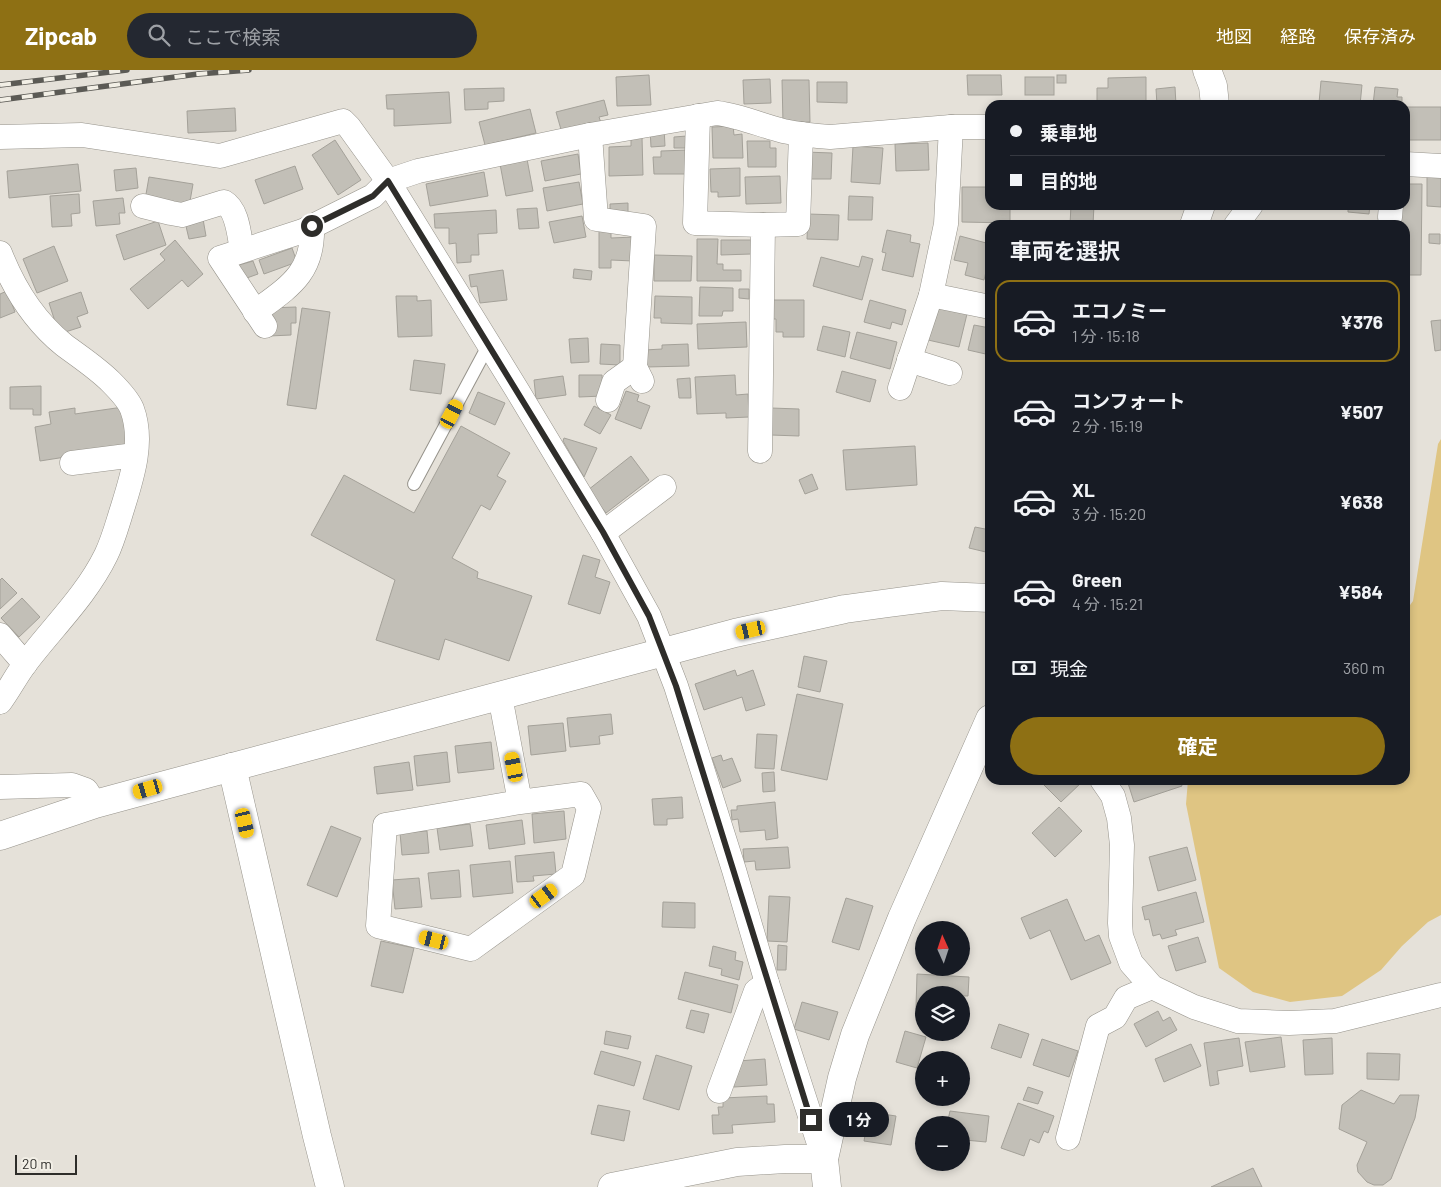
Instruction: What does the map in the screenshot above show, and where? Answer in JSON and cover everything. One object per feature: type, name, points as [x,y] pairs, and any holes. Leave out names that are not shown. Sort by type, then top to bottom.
[{"type":"street","points":[[1208,72],[1213,86],[1214,100]]},
{"type":"street","points":[[312,226],[313,242],[302,270],[292,285],[260,319],[220,258],[303,231],[312,226],[373,196],[388,181],[418,171],[590,135],[717,113],[781,130],[830,137],[950,127],[985,127]]},
{"type":"street","points":[[698,116],[695,223],[798,224],[801,134]]},
{"type":"street","points":[[0,137],[82,135],[220,156],[343,121],[349,127],[388,181],[489,344],[603,532],[649,616],[664,653],[734,870],[767,983],[824,1159],[827,1187]]},
{"type":"street","points":[[900,388],[931,295],[946,224],[950,127]]},
{"type":"street","points":[[590,135],[596,219],[644,226],[639,374],[614,382],[608,400]]},
{"type":"street","points":[[1410,164],[1441,166]]},
{"type":"street","points":[[143,206],[182,214],[224,202],[230,205],[234,212],[242,250]]},
{"type":"street","points":[[760,451],[763,225]]},
{"type":"street","points":[[0,253],[8,275],[26,305],[64,344],[89,362],[112,383],[131,408],[136,436],[135,456],[126,496],[106,556],[64,618],[25,664],[0,702]]},
{"type":"street","points":[[931,295],[985,306]]},
{"type":"street","points":[[909,360],[950,373]]},
{"type":"street","points":[[72,463],[135,456]]},
{"type":"street","points":[[603,532],[664,487]]},
{"type":"street","points":[[0,836],[95,804],[735,633],[845,609],[942,596],[985,598]]},
{"type":"street","points":[[0,635],[25,664]]},
{"type":"street","points":[[500,696],[520,802]]},
{"type":"street","points":[[824,1159],[842,1078],[855,1035],[902,918],[985,730]]},
{"type":"street","points":[[232,767],[330,1187]]},
{"type":"street","points":[[0,787],[72,784],[86,790],[95,804]]},
{"type":"street","points":[[1105,785],[1113,796],[1119,818],[1122,845],[1121,936],[1131,963],[1152,987],[1194,1007],[1238,1022],[1289,1023],[1335,1021],[1441,995]]},
{"type":"street","points":[[581,794],[589,808],[573,874],[471,949],[378,926],[385,825],[520,802],[581,794]]},
{"type":"street","points":[[719,1091],[756,991],[767,983]]},
{"type":"street","points":[[1068,1146],[1098,1026],[1115,1017],[1126,998],[1152,987]]},
{"type":"street","points":[[612,1187],[737,1162],[824,1159]]},
{"type":"lane","points":[[414,484],[489,344]]},
{"type":"shaded area","points":[[1441,439],[1441,915],[1428,922],[1402,946],[1381,970],[1342,996],[1290,1002],[1253,992],[1219,968],[1186,804],[1188,785],[1410,785],[1410,605],[1413,601],[1438,444]]},
{"type":"building","points":[[649,75],[651,105],[617,106],[616,77]]},
{"type":"building","points":[[967,75],[1001,75],[1002,95],[968,95]]},
{"type":"building","points":[[1057,75],[1066,75],[1066,83],[1057,83]]},
{"type":"building","points":[[1025,77],[1054,77],[1054,95],[1025,95]]},
{"type":"building","points":[[1146,77],[1146,100],[1097,100],[1097,88],[1108,88],[1108,78]]},
{"type":"building","points":[[770,79],[771,103],[744,104],[743,80]]},
{"type":"building","points":[[782,80],[809,80],[810,122],[783,123]]},
{"type":"building","points":[[1321,81],[1362,85],[1360,100],[1319,100]]},
{"type":"building","points":[[817,82],[847,82],[847,103],[817,102]]},
{"type":"building","points":[[1175,87],[1176,100],[1157,100],[1156,89]]},
{"type":"building","points":[[1375,87],[1398,89],[1397,97],[1402,97],[1402,100],[1374,100]]},
{"type":"building","points":[[504,88],[504,101],[488,102],[488,109],[465,110],[464,89]]},
{"type":"building","points":[[449,92],[451,123],[394,126],[394,109],[387,109],[386,95]]},
{"type":"building","points":[[604,100],[608,115],[599,117],[601,123],[562,133],[556,112]]},
{"type":"building","points":[[1410,107],[1441,107],[1441,140],[1410,140]]},
{"type":"building","points":[[235,108],[236,131],[188,133],[187,111]]},
{"type":"building","points":[[530,109],[536,133],[485,145],[479,122]]},
{"type":"building","points":[[733,126],[734,135],[742,134],[743,158],[713,158],[712,127]]},
{"type":"building","points":[[664,128],[665,146],[651,147],[650,129]]},
{"type":"building","points":[[687,136],[687,148],[674,148],[674,137]]},
{"type":"building","points":[[631,137],[642,137],[643,175],[609,176],[609,147],[631,146]]},
{"type":"building","points":[[335,140],[361,180],[338,195],[312,155]]},
{"type":"building","points":[[747,141],[770,141],[770,148],[776,148],[776,167],[748,167]]},
{"type":"building","points":[[928,143],[929,170],[896,171],[895,144]]},
{"type":"building","points":[[853,146],[883,148],[880,184],[851,182]]},
{"type":"building","points":[[688,150],[688,174],[654,174],[653,157],[661,157],[661,151]]},
{"type":"building","points":[[805,152],[832,153],[831,179],[805,179]]},
{"type":"building","points":[[578,154],[581,174],[545,181],[541,161]]},
{"type":"building","points":[[527,159],[533,191],[506,196],[500,164]]},
{"type":"building","points":[[78,164],[81,191],[9,198],[7,171]]},
{"type":"building","points":[[295,166],[303,189],[264,204],[255,180]]},
{"type":"building","points":[[136,168],[138,188],[116,191],[114,170]]},
{"type":"building","points":[[740,168],[740,196],[718,197],[718,192],[711,192],[710,169]]},
{"type":"building","points":[[484,172],[488,196],[430,206],[426,184]]},
{"type":"building","points":[[1427,175],[1441,175],[1441,207],[1427,206]]},
{"type":"building","points":[[780,176],[781,203],[746,204],[745,177]]},
{"type":"building","points":[[149,177],[193,184],[189,207],[145,200]]},
{"type":"building","points":[[579,182],[583,204],[547,211],[543,188]]},
{"type":"building","points":[[1410,184],[1422,184],[1421,275],[1410,275],[1410,220],[1398,220],[1398,210],[1410,210]]},
{"type":"building","points":[[962,187],[985,187],[985,210],[1010,210],[1010,220],[962,222]]},
{"type":"building","points":[[79,194],[80,213],[71,214],[72,226],[52,227],[50,196]]},
{"type":"building","points":[[849,196],[873,197],[872,220],[848,220]]},
{"type":"building","points":[[123,198],[125,213],[119,213],[120,224],[96,226],[93,201]]},
{"type":"building","points":[[628,203],[628,214],[610,214],[610,204]]},
{"type":"building","points":[[537,208],[539,228],[519,229],[517,209]]},
{"type":"building","points":[[496,210],[497,233],[478,234],[479,255],[471,255],[471,262],[457,263],[456,243],[449,244],[449,228],[435,228],[434,214]]},
{"type":"building","points":[[1071,210],[1094,210],[1093,220],[1070,220]]},
{"type":"building","points":[[1348,210],[1369,210],[1369,214],[1348,212]]},
{"type":"building","points":[[808,214],[839,215],[838,240],[807,239]]},
{"type":"building","points":[[582,216],[586,237],[554,243],[549,222]]},
{"type":"building","points":[[203,219],[206,236],[189,239],[185,222]]},
{"type":"building","points":[[158,221],[166,245],[124,260],[116,235]]},
{"type":"building","points":[[599,230],[611,230],[611,238],[634,237],[633,261],[611,260],[611,268],[599,268]]},
{"type":"building","points":[[887,230],[911,235],[910,242],[920,244],[913,277],[882,270],[886,253],[882,252]]},
{"type":"building","points":[[1429,234],[1440,234],[1440,244],[1429,243]]},
{"type":"building","points":[[960,236],[985,243],[984,280],[965,275],[968,263],[954,260]]},
{"type":"building","points":[[697,239],[718,239],[717,264],[723,264],[723,270],[741,270],[741,281],[697,281]]},
{"type":"building","points":[[175,240],[203,274],[188,287],[182,280],[148,309],[130,289],[165,260],[160,254]]},
{"type":"building","points":[[721,240],[751,240],[751,254],[721,255]]},
{"type":"building","points":[[54,246],[68,281],[37,293],[23,259]]},
{"type":"building","points":[[292,248],[297,262],[264,274],[259,260]]},
{"type":"building","points":[[654,255],[692,256],[691,281],[654,281]]},
{"type":"building","points":[[862,256],[873,259],[862,300],[813,286],[821,257],[859,267]]},
{"type":"building","points":[[253,261],[258,274],[244,279],[239,265]]},
{"type":"building","points":[[574,269],[592,271],[591,280],[573,278]]},
{"type":"building","points":[[503,270],[507,300],[480,303],[477,286],[471,287],[469,275]]},
{"type":"building","points":[[700,287],[733,288],[733,311],[723,311],[722,316],[699,316]]},
{"type":"building","points":[[739,289],[749,289],[749,299],[739,298]]},
{"type":"building","points":[[7,291],[15,312],[0,318],[0,294]]},
{"type":"building","points":[[81,292],[88,313],[77,317],[81,327],[59,334],[49,303]]},
{"type":"building","points":[[396,296],[417,296],[417,301],[431,300],[432,336],[398,337]]},
{"type":"building","points":[[655,296],[692,297],[692,324],[661,323],[661,318],[654,318]]},
{"type":"building","points":[[771,300],[804,300],[804,337],[783,337],[783,332],[776,332],[776,319],[772,319]]},
{"type":"building","points":[[870,300],[906,310],[902,325],[892,322],[890,329],[864,322]]},
{"type":"building","points":[[296,307],[296,323],[291,323],[291,335],[269,336],[268,308]]},
{"type":"building","points":[[935,307],[967,314],[959,347],[928,340]]},
{"type":"building","points":[[302,308],[330,312],[316,409],[287,405]]},
{"type":"building","points":[[1441,320],[1441,350],[1435,351],[1431,321]]},
{"type":"building","points":[[746,322],[747,347],[698,349],[697,324]]},
{"type":"building","points":[[974,325],[985,327],[985,354],[968,350]]},
{"type":"building","points":[[823,326],[850,332],[845,357],[817,350]]},
{"type":"building","points":[[857,332],[897,342],[890,369],[850,358]]},
{"type":"building","points":[[588,338],[589,362],[571,363],[569,339]]},
{"type":"building","points":[[601,344],[620,345],[620,365],[600,364]]},
{"type":"building","points":[[688,344],[689,366],[646,367],[645,350],[662,349],[662,345]]},
{"type":"building","points":[[414,360],[445,364],[441,394],[410,390]]},
{"type":"building","points":[[842,371],[876,380],[870,402],[836,392]]},
{"type":"building","points":[[579,375],[602,375],[603,396],[579,397]]},
{"type":"building","points":[[735,375],[736,395],[748,394],[749,417],[726,418],[726,413],[697,414],[695,377]]},
{"type":"building","points":[[563,376],[566,395],[536,399],[534,380]]},
{"type":"building","points":[[690,378],[691,398],[679,398],[677,379]]},
{"type":"building","points":[[41,386],[41,415],[33,415],[33,409],[10,409],[10,387]]},
{"type":"building","points":[[626,391],[639,395],[637,401],[650,406],[641,429],[615,419]]},
{"type":"building","points":[[478,392],[505,403],[495,425],[469,413]]},
{"type":"building","points":[[594,406],[611,415],[600,434],[584,425]]},
{"type":"building","points":[[123,407],[129,447],[40,461],[35,427],[51,424],[49,412],[75,408],[75,414]]},
{"type":"building","points":[[771,408],[799,409],[799,436],[771,435]]},
{"type":"building","points":[[461,426],[510,453],[497,476],[506,481],[490,510],[481,505],[452,558],[478,572],[477,578],[532,596],[509,661],[445,639],[439,660],[376,640],[395,580],[311,535],[344,475],[414,513]]},
{"type":"building","points":[[564,438],[597,448],[584,477],[563,441]]},
{"type":"building","points":[[915,446],[917,485],[846,490],[843,450]]},
{"type":"building","points":[[631,456],[649,480],[606,513],[588,490]]},
{"type":"building","points":[[812,474],[818,489],[805,494],[799,480]]},
{"type":"building","points":[[975,527],[985,529],[985,552],[969,548]]},
{"type":"building","points":[[583,555],[600,560],[595,577],[610,582],[600,614],[568,604]]},
{"type":"building","points":[[2,578],[17,593],[0,609],[0,580]]},
{"type":"building","points":[[22,598],[40,617],[19,637],[1,618]]},
{"type":"building","points":[[804,656],[827,661],[820,692],[798,687]]},
{"type":"building","points":[[735,670],[737,676],[753,670],[765,705],[746,711],[742,697],[704,710],[695,684]]},
{"type":"building","points":[[797,694],[843,704],[827,780],[781,770]]},
{"type":"building","points":[[611,714],[613,734],[599,736],[600,744],[570,747],[567,718]]},
{"type":"building","points":[[563,723],[566,751],[531,755],[528,726]]},
{"type":"building","points":[[757,734],[777,735],[774,769],[755,768]]},
{"type":"building","points":[[491,742],[494,769],[458,773],[455,746]]},
{"type":"building","points":[[447,752],[450,782],[417,786],[414,756]]},
{"type":"building","points":[[721,755],[723,761],[732,758],[741,781],[723,788],[712,758]]},
{"type":"building","points":[[409,762],[413,790],[377,794],[374,767]]},
{"type":"building","points":[[774,772],[775,791],[763,792],[762,773]]},
{"type":"building","points":[[1044,785],[1079,785],[1061,802]]},
{"type":"building","points":[[1129,785],[1182,785],[1182,786],[1134,802]]},
{"type":"building","points":[[682,797],[683,818],[667,819],[667,825],[654,825],[652,799]]},
{"type":"building","points":[[775,802],[778,838],[766,840],[765,830],[740,832],[738,819],[732,820],[731,810],[737,810],[737,806]]},
{"type":"building","points":[[1059,807],[1082,831],[1055,857],[1032,833]]},
{"type":"building","points":[[564,811],[566,839],[534,843],[532,814]]},
{"type":"building","points":[[522,820],[525,844],[489,849],[486,825]]},
{"type":"building","points":[[470,824],[473,846],[440,850],[437,828]]},
{"type":"building","points":[[331,826],[361,838],[337,897],[307,885]]},
{"type":"building","points":[[427,831],[429,853],[402,855],[400,833]]},
{"type":"building","points":[[788,847],[790,868],[756,870],[755,861],[744,862],[743,849]]},
{"type":"building","points":[[1187,847],[1196,880],[1158,891],[1149,857]]},
{"type":"building","points":[[554,852],[556,874],[533,876],[534,881],[517,882],[515,856]]},
{"type":"building","points":[[510,861],[513,893],[473,897],[470,865]]},
{"type":"building","points":[[459,870],[461,897],[431,899],[428,873]]},
{"type":"building","points":[[419,878],[422,907],[395,909],[392,880]]},
{"type":"building","points":[[1196,892],[1204,922],[1175,930],[1177,935],[1162,939],[1160,934],[1153,936],[1149,919],[1145,920],[1142,907]]},
{"type":"building","points":[[769,896],[790,897],[787,942],[767,941]]},
{"type":"building","points":[[846,898],[873,906],[859,950],[832,942]]},
{"type":"building","points":[[1067,899],[1085,941],[1099,935],[1111,963],[1071,980],[1050,930],[1030,939],[1021,918]]},
{"type":"building","points":[[663,902],[695,903],[695,928],[662,927]]},
{"type":"building","points":[[1198,937],[1206,962],[1176,971],[1168,946]]},
{"type":"building","points":[[381,941],[414,948],[403,993],[371,986]]},
{"type":"building","points":[[778,945],[787,946],[786,970],[777,970]]},
{"type":"building","points":[[713,946],[736,952],[735,960],[743,962],[739,980],[721,975],[722,969],[709,966]]},
{"type":"building","points":[[685,972],[738,985],[731,1013],[678,999]]},
{"type":"building","points":[[917,976],[969,977],[969,986],[917,986]]},
{"type":"building","points":[[802,1002],[838,1012],[829,1040],[794,1029]]},
{"type":"building","points":[[691,1010],[709,1014],[704,1033],[686,1028]]},
{"type":"building","points":[[1158,1011],[1163,1021],[1170,1017],[1177,1030],[1146,1047],[1134,1024]]},
{"type":"building","points":[[999,1024],[1029,1034],[1021,1058],[991,1048]]},
{"type":"building","points":[[606,1031],[631,1036],[628,1049],[604,1044]]},
{"type":"building","points":[[905,1031],[915,1034],[915,1041],[925,1041],[922,1051],[915,1051],[915,1067],[896,1062]]},
{"type":"building","points":[[1281,1037],[1285,1067],[1250,1072],[1245,1042]]},
{"type":"building","points":[[1239,1038],[1243,1066],[1217,1071],[1219,1084],[1210,1086],[1204,1043]]},
{"type":"building","points":[[1332,1038],[1333,1074],[1305,1075],[1303,1040]]},
{"type":"building","points":[[1042,1039],[1078,1051],[1069,1077],[1033,1065]]},
{"type":"building","points":[[1191,1044],[1201,1066],[1164,1082],[1155,1059]]},
{"type":"building","points":[[601,1051],[641,1062],[634,1086],[594,1074]]},
{"type":"building","points":[[1367,1053],[1400,1054],[1399,1080],[1367,1079]]},
{"type":"building","points":[[656,1055],[692,1066],[679,1110],[643,1099]]},
{"type":"building","points":[[765,1059],[767,1085],[734,1087],[732,1073],[739,1072],[738,1061]]},
{"type":"building","points":[[1028,1087],[1043,1092],[1038,1104],[1023,1100]]},
{"type":"building","points":[[1361,1090],[1394,1104],[1400,1095],[1419,1095],[1415,1118],[1391,1179],[1383,1185],[1374,1185],[1367,1182],[1358,1172],[1357,1165],[1367,1142],[1339,1129],[1342,1105]]},
{"type":"building","points":[[767,1096],[767,1104],[774,1104],[775,1122],[732,1125],[733,1133],[713,1134],[712,1115],[719,1115],[718,1107],[723,1107],[723,1098]]},
{"type":"building","points":[[1018,1103],[1054,1116],[1048,1133],[1044,1131],[1039,1143],[1030,1139],[1024,1156],[1001,1148]]},
{"type":"building","points":[[598,1105],[630,1111],[624,1141],[591,1134]]},
{"type":"building","points":[[950,1111],[989,1116],[986,1142],[970,1140],[970,1116],[949,1116]]},
{"type":"building","points":[[869,1112],[896,1116],[891,1145],[864,1141]]},
{"type":"building","points":[[1253,1168],[1262,1187],[1211,1187]]},
{"type":"railway","points":[[0,85],[127,70]]},
{"type":"railway","points":[[0,100],[198,74],[249,70]]},
{"type":"route","points":[[312,226],[373,196],[388,181],[603,532],[649,616],[676,686],[811,1120]]}]
